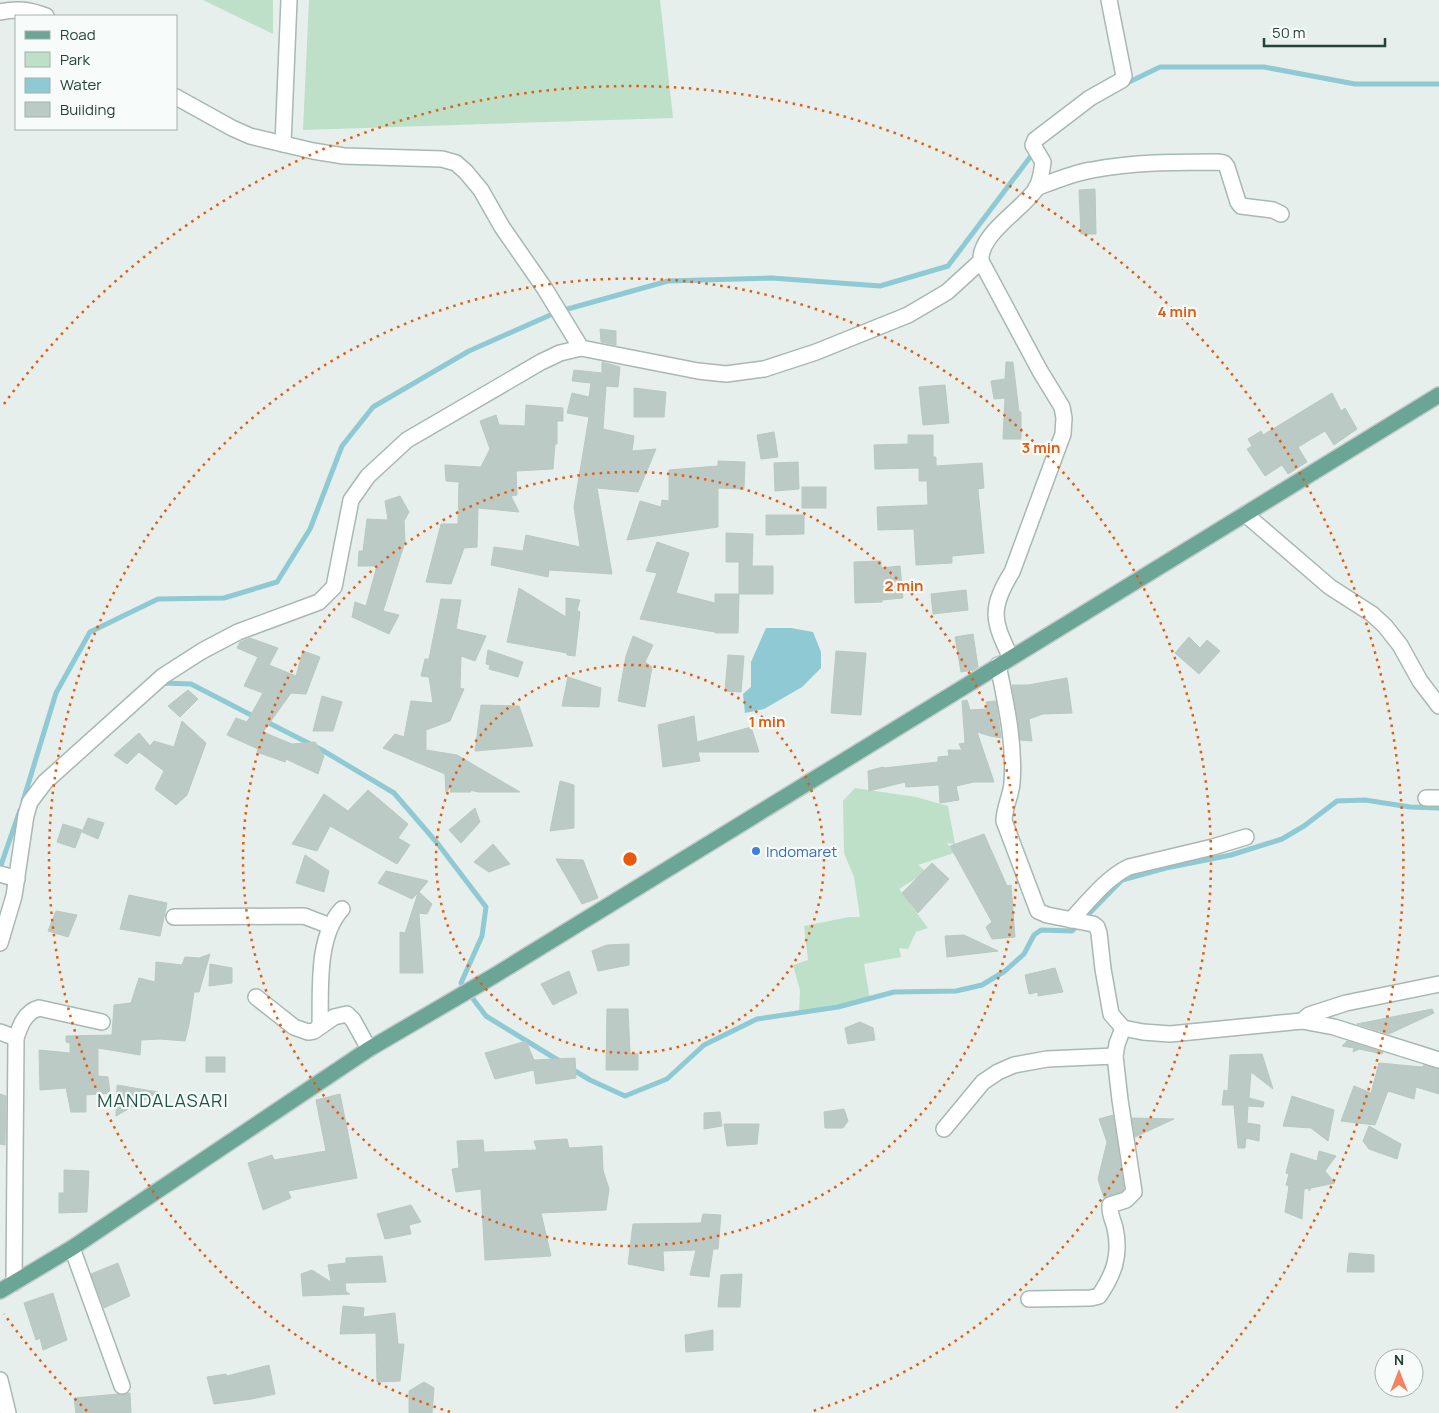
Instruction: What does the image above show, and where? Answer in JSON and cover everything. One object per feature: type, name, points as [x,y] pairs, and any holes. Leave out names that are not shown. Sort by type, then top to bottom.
[{"type":"main road","points":[[0,1291],[72,1248],[369,1050],[492,977],[1439,395]]},
{"type":"street","points":[[283,144],[288,0]]},
{"type":"street","points":[[1036,188],[1042,162],[1033,145],[1039,136],[1090,98],[1122,80],[1124,76],[1109,0]]},
{"type":"street","points":[[0,12],[16,9],[31,10],[44,15]]},
{"type":"street","points":[[178,98],[250,136],[283,144],[344,156],[442,159],[456,163],[482,190],[502,227],[581,348]]},
{"type":"street","points":[[0,943],[7,923],[8,876],[30,802],[45,782],[163,676],[202,651],[238,632],[319,602],[334,587],[351,500],[368,476],[407,440],[540,362],[560,353],[581,348],[698,371],[726,374],[764,369],[816,352],[908,315],[946,292],[980,262],[982,251],[987,241],[1036,188],[1091,170],[1160,164],[1220,162],[1224,163],[1227,167],[1241,206],[1273,210],[1281,214]]},
{"type":"street","points":[[980,262],[1062,407],[1064,418],[1063,434],[1012,572],[1000,590],[996,608],[997,626],[1005,661],[1012,763],[1012,785],[1004,812],[1004,821],[1038,911],[1047,915],[1093,924],[1097,927],[1111,1014],[1123,1028],[1170,1034],[1302,1021],[1334,1027],[1439,1060]]},
{"type":"street","points":[[1245,514],[1330,587],[1372,614],[1386,626],[1400,645],[1420,681],[1439,706]]},
{"type":"street","points":[[1074,920],[1118,872],[1129,867],[1246,837]]},
{"type":"street","points":[[320,1026],[324,946],[334,917],[342,909]]},
{"type":"street","points":[[174,917],[304,916],[330,926]]},
{"type":"street","points":[[1302,1021],[1314,1013],[1346,1004],[1439,984]]},
{"type":"street","points":[[256,996],[294,1027],[308,1032],[314,1031],[334,1017],[347,1014],[353,1020],[369,1050]]},
{"type":"street","points":[[14,1283],[16,1038],[26,1016],[32,1010],[38,1008],[102,1022]]},
{"type":"street","points":[[1029,1299],[1091,1298],[1099,1296],[1115,1269],[1116,1230],[1109,1210],[1110,1205],[1126,1200],[1134,1192],[1120,1100],[1116,1056],[1116,1044],[1123,1028]]},
{"type":"street","points":[[0,1032],[16,1038]]},
{"type":"street","points":[[944,1129],[983,1082],[998,1072],[1014,1065],[1047,1059],[1116,1056]]},
{"type":"street","points":[[72,1248],[122,1386]]},
{"type":"street","points":[[0,1380],[8,1413]]},
{"type":"green space","points":[[203,0],[273,0],[273,34]]},
{"type":"green space","points":[[309,0],[660,0],[673,118],[303,130]]},
{"type":"green space","points":[[855,788],[916,797],[948,806],[955,844],[947,843],[954,853],[918,865],[939,882],[923,888],[915,879],[899,889],[928,928],[916,932],[908,949],[899,948],[901,957],[864,964],[870,999],[799,1013],[800,990],[793,965],[808,960],[804,926],[849,917],[860,917],[854,877],[844,853],[843,801]]},
{"type":"water","points":[[766,628],[791,628],[813,632],[821,652],[821,668],[802,687],[764,709],[745,713],[743,694],[751,687],[751,662]]},
{"type":"building","points":[[1095,189],[1096,234],[1081,234],[1079,190]]},
{"type":"building","points":[[600,329],[616,331],[616,345],[601,342]]},
{"type":"building","points":[[602,362],[620,367],[618,387],[606,386],[603,429],[634,436],[632,451],[656,449],[638,492],[597,488],[612,574],[549,570],[548,577],[491,565],[494,547],[523,551],[526,535],[580,547],[574,507],[589,417],[567,413],[572,393],[589,397],[591,383],[572,381],[574,370],[602,373]]},
{"type":"building","points":[[1006,362],[1013,362],[1019,412],[1021,412],[1021,439],[1003,439],[1005,398],[994,399],[991,381],[1005,379]]},
{"type":"building","points":[[945,385],[949,423],[923,425],[919,387]]},
{"type":"building","points":[[634,388],[666,392],[664,417],[634,417]]},
{"type":"building","points":[[1332,393],[1341,411],[1345,408],[1357,429],[1334,445],[1325,431],[1298,447],[1307,462],[1288,474],[1282,465],[1265,476],[1247,449],[1252,446],[1248,439],[1261,431],[1263,435]]},
{"type":"building","points":[[526,405],[563,408],[563,421],[557,421],[557,444],[555,444],[553,469],[516,471],[517,495],[511,496],[519,512],[478,508],[477,547],[464,548],[451,584],[426,582],[441,524],[458,524],[459,482],[446,481],[445,465],[481,467],[490,449],[480,421],[496,415],[499,425],[525,426]]},
{"type":"building","points":[[774,432],[778,457],[761,459],[757,435]]},
{"type":"building","points":[[908,435],[933,435],[933,457],[936,457],[936,466],[982,463],[984,488],[978,489],[984,553],[952,556],[952,563],[916,565],[914,529],[878,530],[877,507],[928,505],[927,481],[919,481],[919,468],[875,469],[874,445],[908,444]]},
{"type":"building","points":[[718,461],[745,462],[744,489],[718,488],[718,527],[627,540],[640,501],[661,507],[662,500],[669,501],[669,470],[718,466]]},
{"type":"building","points":[[798,462],[799,489],[775,491],[774,463]]},
{"type":"building","points":[[802,487],[826,487],[826,508],[802,508]]},
{"type":"building","points":[[400,496],[409,512],[404,521],[405,542],[383,611],[399,615],[389,634],[352,617],[355,602],[366,606],[377,566],[358,566],[359,551],[363,551],[367,519],[388,520],[385,501]]},
{"type":"building","points":[[766,515],[804,515],[804,534],[766,535]]},
{"type":"building","points":[[726,533],[753,534],[752,566],[773,566],[773,594],[739,594],[739,562],[726,562]]},
{"type":"building","points":[[657,542],[689,553],[676,593],[715,603],[715,594],[739,594],[738,633],[715,633],[640,619],[657,573],[646,571]]},
{"type":"building","points":[[881,561],[881,568],[900,566],[903,598],[882,600],[882,602],[855,603],[854,562]]},
{"type":"building","points":[[519,588],[566,617],[566,598],[580,600],[577,610],[580,612],[575,656],[507,642]]},
{"type":"building","points":[[966,590],[968,610],[933,614],[931,594]]},
{"type":"building","points":[[441,599],[461,600],[456,629],[486,636],[475,661],[461,656],[460,688],[464,689],[450,721],[426,730],[426,750],[457,755],[520,792],[478,792],[470,790],[471,792],[450,792],[452,785],[446,793],[445,774],[383,748],[395,734],[404,737],[411,701],[433,703],[429,677],[421,676],[425,659],[429,659]]},
{"type":"building","points":[[973,634],[978,667],[961,672],[955,637]]},
{"type":"building","points":[[633,636],[653,645],[645,662],[652,667],[645,707],[618,701],[626,656]]},
{"type":"building","points":[[1189,637],[1200,648],[1207,640],[1220,651],[1199,674],[1175,653]]},
{"type":"building","points":[[250,638],[278,648],[269,665],[296,676],[303,651],[320,657],[306,694],[291,693],[263,732],[292,744],[315,742],[324,756],[318,774],[286,759],[285,762],[257,752],[258,749],[227,735],[236,718],[247,722],[263,693],[244,686],[258,657],[237,648],[240,642]]},
{"type":"building","points":[[488,650],[523,662],[518,677],[489,669],[490,665],[486,664]]},
{"type":"building","points":[[836,651],[866,653],[861,715],[831,713]]},
{"type":"building","points":[[728,655],[744,656],[741,692],[725,691]]},
{"type":"building","points":[[568,677],[601,688],[599,707],[562,706]]},
{"type":"building","points":[[1067,678],[1072,713],[1043,714],[1029,719],[1032,741],[1020,740],[1012,685],[1028,685]]},
{"type":"building","points":[[188,690],[198,699],[180,717],[168,706]]},
{"type":"building","points":[[322,696],[342,702],[333,731],[313,731]]},
{"type":"building","points":[[967,700],[970,710],[987,709],[986,702],[996,701],[1001,738],[977,732],[994,782],[974,782],[956,786],[959,800],[940,803],[939,785],[906,787],[905,782],[869,791],[868,771],[883,767],[938,762],[938,757],[949,756],[948,750],[962,750],[959,744],[965,743],[962,701]]},
{"type":"building","points":[[481,705],[519,706],[533,746],[475,751]]},
{"type":"building","points":[[694,716],[697,742],[751,727],[759,752],[698,752],[700,761],[663,767],[658,725]]},
{"type":"building","points":[[182,721],[206,743],[187,795],[176,805],[155,789],[164,771],[139,752],[127,764],[114,755],[139,733],[150,746],[154,741],[174,747]]},
{"type":"building","points":[[560,781],[574,785],[574,828],[550,831]]},
{"type":"building","points":[[368,790],[408,824],[398,838],[410,845],[397,864],[330,826],[317,851],[292,844],[324,794],[348,811]]},
{"type":"building","points":[[475,808],[480,822],[461,843],[449,830]]},
{"type":"building","points":[[88,818],[104,823],[98,839],[82,832]]},
{"type":"building","points":[[63,824],[82,830],[75,848],[57,842]]},
{"type":"building","points":[[984,834],[1007,886],[1011,885],[1015,937],[992,939],[986,927],[992,922],[950,846]]},
{"type":"building","points":[[493,844],[510,864],[489,872],[474,862]]},
{"type":"building","points":[[305,855],[329,871],[324,892],[296,883]]},
{"type":"building","points":[[556,859],[583,860],[598,898],[582,904]]},
{"type":"building","points":[[932,863],[949,879],[918,913],[902,893]]},
{"type":"building","points":[[386,871],[428,881],[419,892],[432,904],[427,914],[419,913],[423,973],[400,973],[400,932],[405,933],[418,893],[412,899],[378,883]]},
{"type":"building","points":[[129,895],[167,903],[160,936],[120,929]]},
{"type":"building","points":[[56,911],[77,915],[68,937],[48,931]]},
{"type":"building","points":[[964,935],[998,951],[947,957],[945,936]]},
{"type":"building","points":[[629,944],[629,965],[598,971],[592,951],[607,945]]},
{"type":"building","points":[[210,954],[199,992],[194,992],[185,1041],[141,1040],[140,1055],[98,1048],[98,1076],[108,1077],[110,1093],[86,1095],[86,1112],[71,1112],[66,1088],[40,1090],[39,1050],[70,1053],[70,1043],[66,1042],[66,1036],[112,1035],[114,1005],[131,1003],[139,978],[155,982],[156,962],[182,965],[185,957],[199,958]]},
{"type":"building","points":[[210,964],[232,968],[232,983],[209,986]]},
{"type":"building","points":[[1055,968],[1063,992],[1038,996],[1038,992],[1029,994],[1025,975]]},
{"type":"building","points":[[569,971],[577,993],[553,1005],[541,984]]},
{"type":"building","points":[[607,1009],[628,1009],[630,1053],[638,1054],[638,1070],[606,1070]]},
{"type":"building","points":[[1432,1009],[1434,1013],[1389,1034],[1357,1024]]},
{"type":"building","points":[[860,1022],[873,1028],[875,1040],[848,1044],[845,1028]]},
{"type":"building","points":[[526,1041],[534,1060],[575,1058],[576,1078],[536,1084],[534,1070],[495,1079],[485,1053]]},
{"type":"building","points":[[1347,1041],[1383,1052],[1382,1054],[1359,1049],[1353,1052],[1354,1048],[1342,1046]]},
{"type":"building","points":[[1262,1054],[1273,1089],[1251,1072],[1249,1098],[1264,1102],[1263,1107],[1248,1106],[1247,1123],[1260,1125],[1259,1141],[1246,1138],[1245,1148],[1238,1148],[1234,1105],[1222,1105],[1224,1090],[1228,1091],[1230,1055]]},
{"type":"building","points":[[206,1057],[225,1057],[225,1072],[206,1072]]},
{"type":"building","points":[[1379,1063],[1422,1067],[1424,1065],[1439,1069],[1439,1094],[1416,1087],[1414,1099],[1388,1091],[1375,1125],[1341,1121],[1354,1086],[1371,1093]]},
{"type":"building","points":[[117,1085],[158,1092],[116,1116]]},
{"type":"building","points":[[0,1094],[6,1096],[5,1145],[0,1144]]},
{"type":"building","points":[[340,1094],[357,1178],[288,1191],[291,1198],[263,1210],[248,1163],[272,1155],[274,1160],[326,1151],[316,1100]]},
{"type":"building","points":[[1292,1096],[1334,1110],[1328,1141],[1311,1128],[1283,1126]]},
{"type":"building","points":[[844,1109],[848,1121],[843,1128],[825,1128],[824,1112]]},
{"type":"building","points":[[720,1112],[722,1126],[704,1129],[704,1113]]},
{"type":"building","points":[[1113,1115],[1124,1189],[1121,1192],[1104,1198],[1098,1179],[1107,1142],[1099,1119]]},
{"type":"building","points":[[1132,1118],[1174,1119],[1135,1137]]},
{"type":"building","points":[[724,1124],[759,1124],[757,1144],[727,1146]]},
{"type":"building","points":[[1369,1126],[1401,1144],[1397,1159],[1369,1149],[1363,1141]]},
{"type":"building","points":[[567,1139],[569,1148],[602,1146],[603,1170],[609,1189],[606,1210],[541,1213],[551,1256],[485,1260],[481,1189],[456,1192],[452,1169],[459,1168],[457,1141],[483,1140],[484,1152],[537,1150],[534,1141]]},
{"type":"building","points":[[1319,1151],[1336,1156],[1325,1171],[1335,1183],[1311,1188],[1309,1191],[1309,1188],[1304,1189],[1302,1219],[1285,1212],[1289,1186],[1286,1185],[1289,1174],[1286,1173],[1291,1153],[1317,1161]]},
{"type":"building","points":[[64,1170],[89,1171],[87,1212],[59,1213],[59,1193],[64,1193]]},
{"type":"building","points":[[411,1205],[421,1222],[409,1225],[411,1234],[385,1239],[377,1214]]},
{"type":"building","points":[[703,1214],[721,1215],[718,1249],[713,1249],[709,1277],[690,1275],[696,1250],[663,1251],[664,1271],[628,1264],[633,1224],[701,1223]]},
{"type":"building","points":[[1349,1253],[1374,1255],[1374,1272],[1347,1272]]},
{"type":"building","points":[[382,1256],[386,1282],[345,1283],[346,1292],[350,1294],[303,1296],[301,1274],[312,1270],[331,1282],[328,1265],[346,1263],[346,1258]]},
{"type":"building","points":[[118,1263],[130,1296],[104,1308],[91,1274]]},
{"type":"building","points":[[742,1274],[740,1307],[718,1307],[721,1275]]},
{"type":"building","points":[[53,1293],[67,1340],[43,1350],[40,1338],[36,1340],[24,1303]]},
{"type":"building","points":[[343,1306],[364,1308],[363,1317],[395,1313],[398,1344],[404,1344],[400,1381],[377,1382],[376,1333],[340,1334]]},
{"type":"building","points":[[713,1330],[713,1350],[686,1352],[685,1335]]},
{"type":"building","points":[[269,1365],[275,1394],[214,1404],[207,1377],[226,1374],[227,1376]]},
{"type":"building","points":[[424,1382],[434,1388],[432,1413],[409,1413],[409,1391]]},
{"type":"building","points":[[130,1393],[131,1413],[76,1413],[74,1398]]},
{"type":"waterway","points":[[1125,84],[1160,67],[1264,67],[1355,84],[1439,84]]},
{"type":"waterway","points":[[23,801],[56,693],[90,632],[158,599],[224,598],[277,582],[310,529],[342,446],[373,407],[469,351],[557,312],[668,281],[772,278],[880,286],[948,266],[1034,152]]},
{"type":"waterway","points":[[162,684],[191,684],[255,717]]},
{"type":"waterway","points":[[263,720],[322,750],[394,793],[438,844],[486,907],[482,936],[461,983],[486,1016],[561,1062]]},
{"type":"waterway","points":[[570,1068],[590,1080],[625,1096],[667,1079],[704,1045],[757,1019],[838,1007],[894,992],[956,991],[982,985],[1005,971],[1024,954],[1034,935],[1041,930],[1072,931],[1122,880],[1166,868],[1231,855],[1282,839],[1304,826],[1337,801],[1365,800],[1410,807],[1439,808]]},
{"type":"waterway","points":[[0,868],[20,810]]},
{"type":"place","name":"Indomaret","points":[[756,851]]},
{"type":"district","name":"MANDALASARI","points":[[163,1100]]}]
